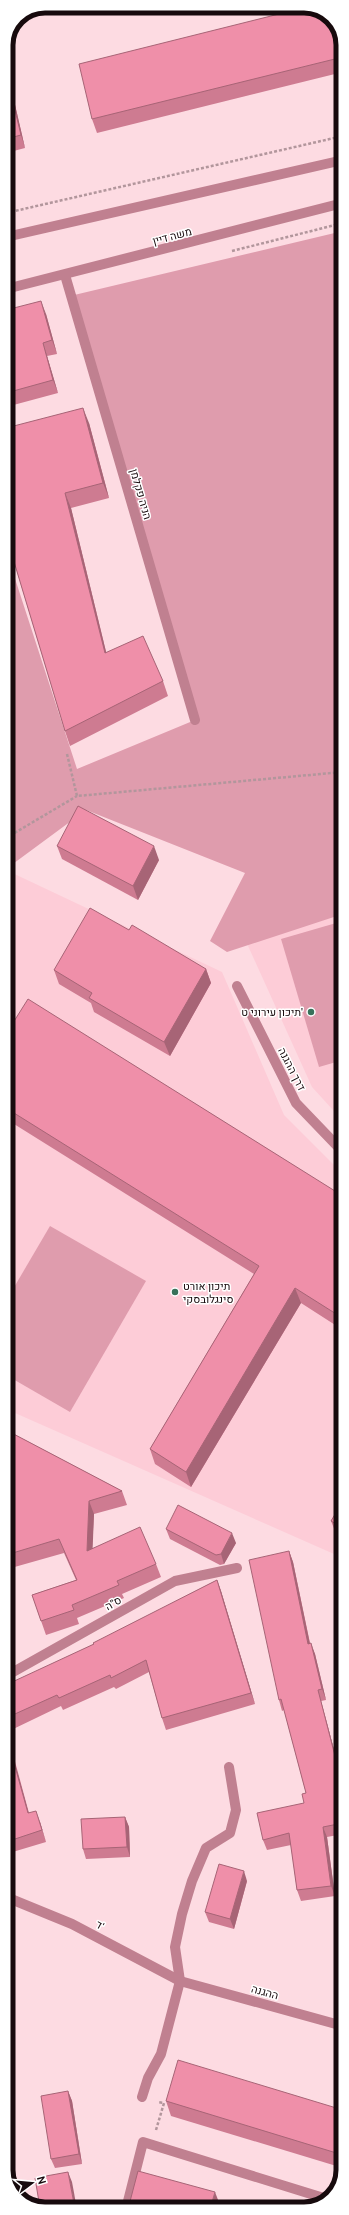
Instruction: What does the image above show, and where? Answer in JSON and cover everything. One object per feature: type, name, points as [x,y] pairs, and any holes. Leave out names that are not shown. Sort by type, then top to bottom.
[{"type":"street","points":[[13,235],[336,162]]},
{"type":"street","name":"משה דיין","points":[[13,287],[65,276],[336,205]]},
{"type":"street","name":"הניה פקלמן","points":[[65,276],[195,720]]},
{"type":"street","name":"דרך ההגנה","points":[[237,986],[296,1103],[336,1145]]},
{"type":"street","name":"ס\"ה","points":[[13,1672],[175,1581],[237,1568]]},
{"type":"street","points":[[142,2097],[148,2078],[161,2054],[180,1981],[175,1947],[182,1914],[192,1881],[206,1848],[230,1833],[236,1810],[229,1767]]},
{"type":"street","name":"ד'","points":[[13,1900],[72,1924],[180,1981]]},
{"type":"street","name":"ההגנה","points":[[180,1981],[336,2024]]},
{"type":"street","points":[[128,2202],[143,2142],[321,2197]]},
{"type":"path","points":[[13,211],[336,138]]},
{"type":"path","points":[[67,754],[77,796]]},
{"type":"path","points":[[13,834],[77,796],[336,773]]},
{"type":"path","points":[[142,2097],[152,2100],[150,2106],[156,2107],[157,2101],[164,2103],[152,2145]]},
{"type":"shaded area","points":[[336,233],[336,916],[227,952],[210,941],[245,873],[86,810],[13,864],[13,572],[77,769],[195,720],[70,296]]},
{"type":"shaded area","name":"תיכון אורט סינגלובסקי","points":[[13,873],[222,972],[284,1115],[336,1167],[336,1555],[13,1412]]},
{"type":"shaded area","name":"תיכון עירוני ט'","points":[[336,912],[336,1113],[312,1087],[244,937]]},
{"type":"shaded area","points":[[336,923],[336,1062],[319,1067],[281,939]]},
{"type":"shaded area","points":[[50,1226],[146,1281],[70,1412],[13,1379],[13,1289]]},
{"type":"building","points":[[283,13],[306,13],[320,17],[332,29],[336,41],[336,59],[92,119],[79,64]]},
{"type":"building","points":[[13,102],[21,135],[13,137]]},
{"type":"building","points":[[41,301],[52,340],[43,343],[53,380],[13,391],[13,308]]},
{"type":"building","points":[[83,408],[103,483],[65,493],[105,653],[143,636],[163,681],[65,731],[13,558],[13,426]]},
{"type":"building","points":[[78,806],[154,846],[133,886],[57,846]]},
{"type":"building","points":[[90,908],[129,930],[132,925],[206,969],[164,1042],[89,998],[92,993],[54,970]]},
{"type":"building","points":[[28,999],[336,1192],[336,1314],[295,1288],[186,1472],[150,1449],[259,1266],[13,1112],[13,1023]]},
{"type":"building","points":[[13,1434],[122,1491],[89,1501],[87,1551],[140,1527],[156,1564],[117,1581],[119,1585],[72,1605],[74,1610],[41,1621],[32,1595],[77,1580],[59,1539],[13,1553]]},
{"type":"building","points":[[178,1505],[232,1533],[221,1554],[216,1555],[166,1529]]},
{"type":"building","points":[[336,1513],[336,1524],[331,1521]]},
{"type":"building","points":[[289,1551],[308,1644],[311,1643],[322,1689],[318,1690],[336,1760],[336,1824],[323,1827],[331,1886],[297,1890],[289,1833],[263,1840],[257,1813],[304,1803],[302,1794],[306,1793],[281,1699],[279,1700],[249,1560]]},
{"type":"building","points":[[217,1580],[251,1693],[162,1718],[146,1660],[111,1678],[110,1675],[59,1698],[57,1695],[13,1715],[13,1682],[94,1644],[93,1643]]},
{"type":"building","points":[[13,1759],[28,1813],[36,1811],[42,1830],[13,1840]]},
{"type":"building","points":[[125,1817],[127,1847],[83,1849],[81,1819]]},
{"type":"building","points":[[219,1864],[244,1871],[230,1919],[205,1912]]},
{"type":"building","points":[[178,2060],[336,2108],[336,2153],[166,2101]]},
{"type":"building","points":[[68,2091],[79,2154],[51,2159],[41,2096]]},
{"type":"building","points":[[138,2171],[215,2192],[212,2202],[130,2202]]},
{"type":"building","points":[[68,2172],[74,2202],[39,2201],[35,2178]]},
{"type":"place","name":"תיכון עירוני ט'","points":[[311,1012]]},
{"type":"place","name":"תיכון אורט סינגלובסקי","points":[[175,1292]]}]
